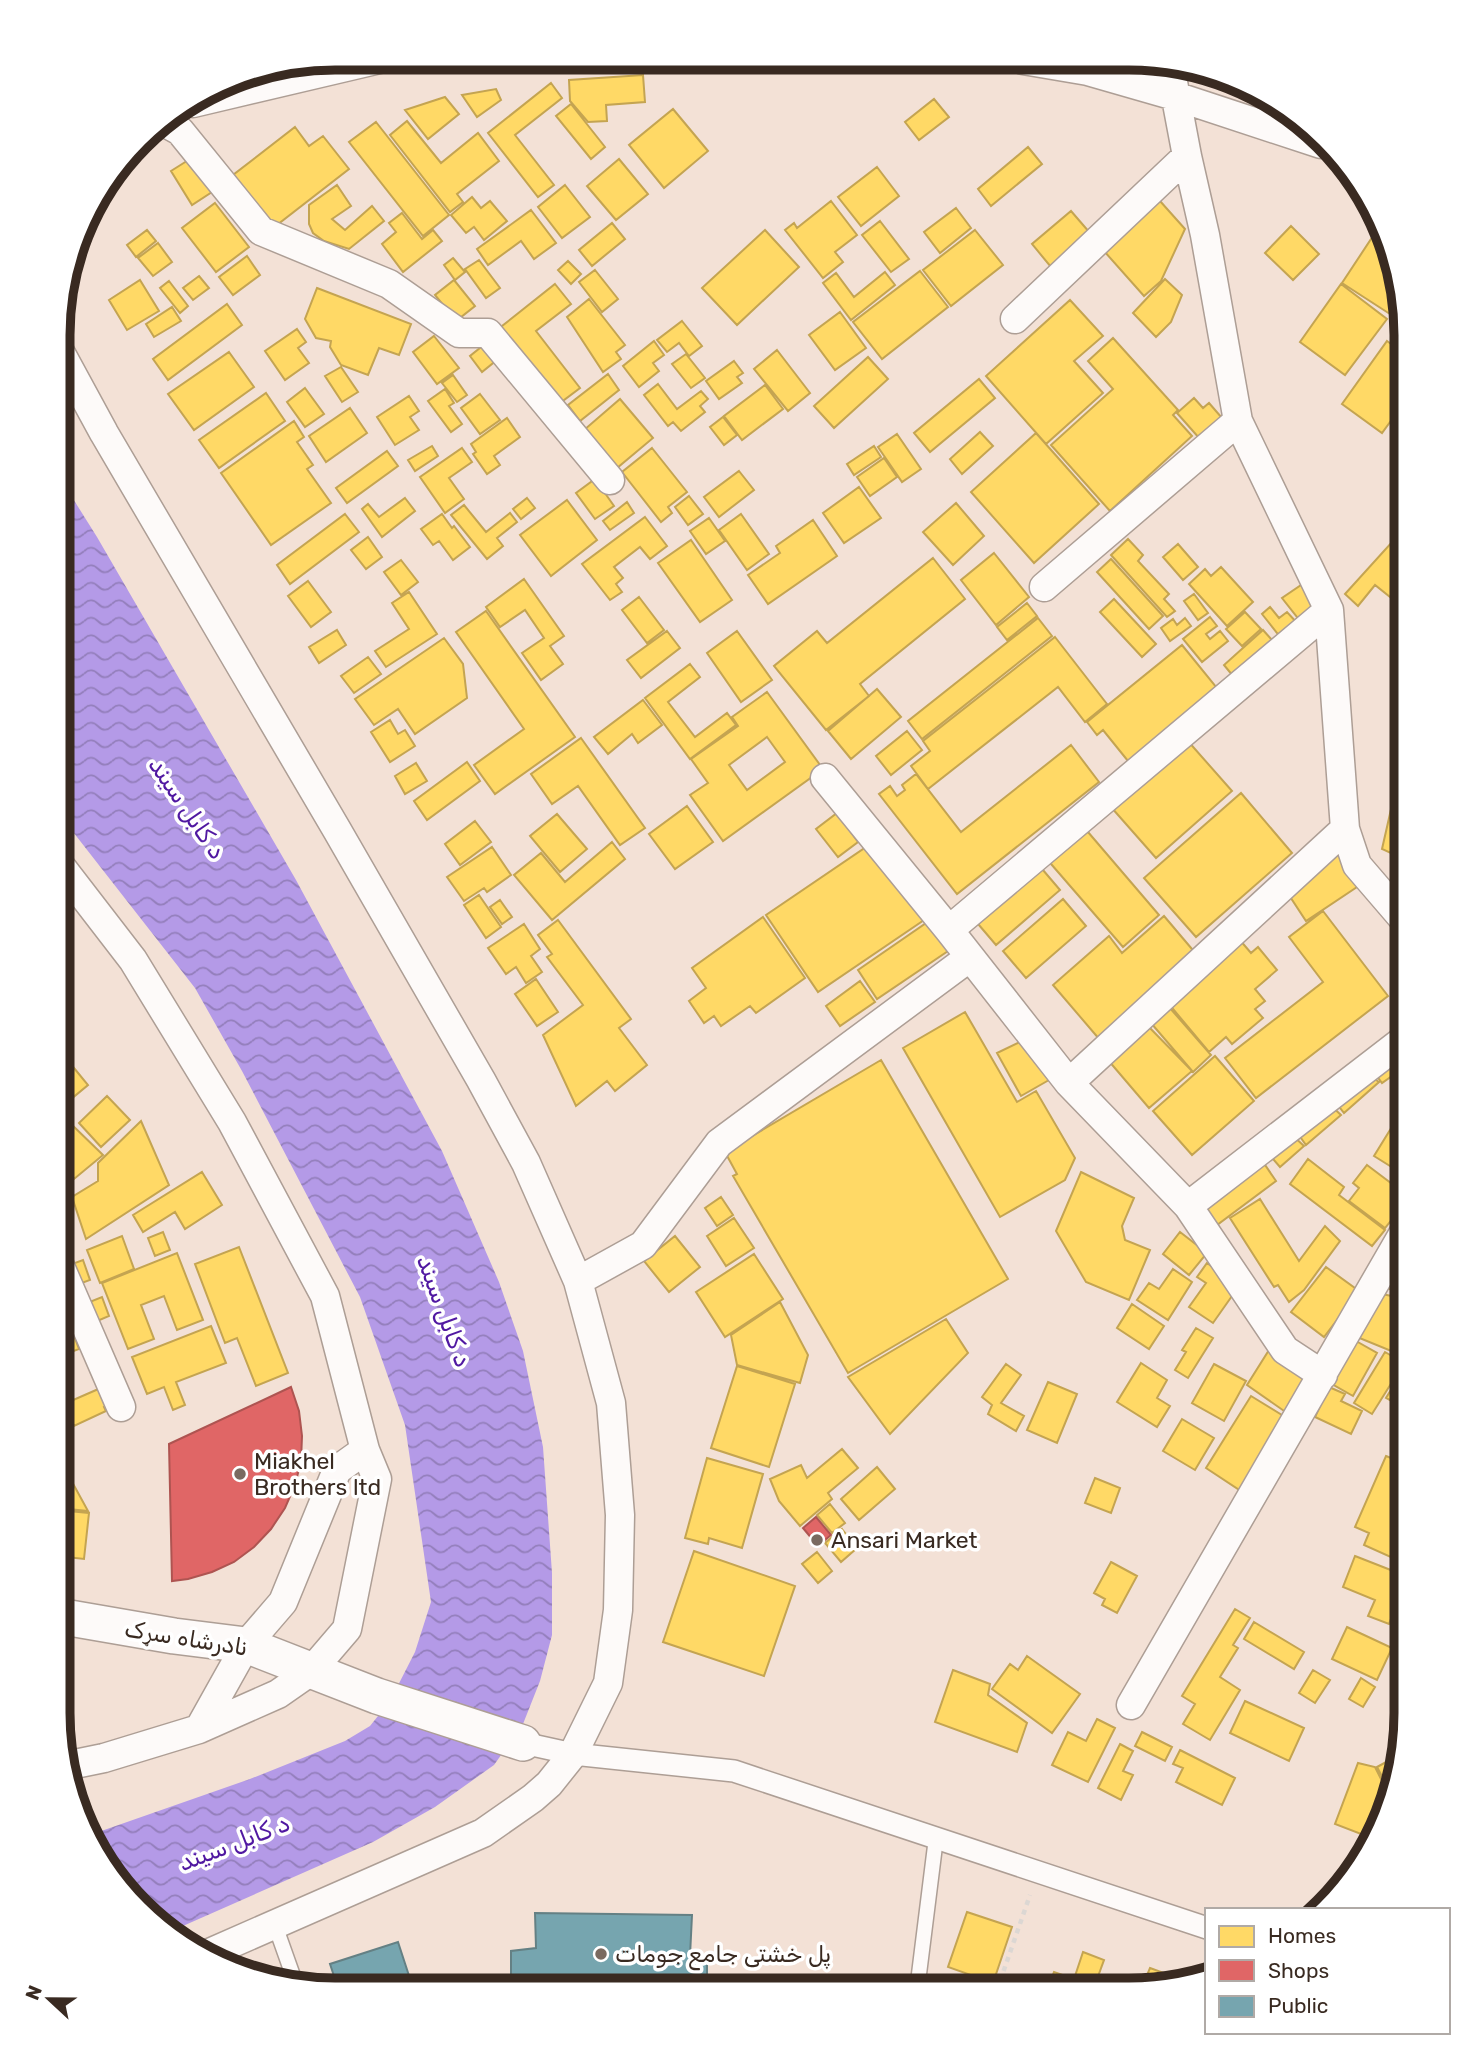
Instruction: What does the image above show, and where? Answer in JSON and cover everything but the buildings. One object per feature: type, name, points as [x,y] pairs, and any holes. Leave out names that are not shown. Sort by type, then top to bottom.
[{"type":"street","points":[[218,97],[332,70]]},
{"type":"street","points":[[1082,70],[1175,96],[1308,140]]},
{"type":"street","points":[[1170,73],[1205,235],[1238,421],[1329,610],[1345,829],[1357,865],[1394,908]]},
{"type":"street","points":[[172,127],[180,131],[261,231],[389,284],[459,333],[488,333],[610,480]]},
{"type":"street","points":[[1015,319],[1187,156]]},
{"type":"street","points":[[70,370],[481,1080],[526,1163],[578,1281],[611,1403],[620,1515],[618,1610],[608,1683],[573,1754],[549,1784],[483,1833],[216,1950]]},
{"type":"street","points":[[1044,587],[1238,421]]},
{"type":"street","points":[[949,930],[1329,610]]},
{"type":"street","points":[[825,778],[1069,1083],[1188,1206],[1285,1350],[1323,1375]]},
{"type":"street","points":[[1069,1083],[1345,829]]},
{"type":"street","points":[[70,879],[140,972],[232,1122],[325,1296],[365,1450],[377,1479],[347,1629],[311,1671],[278,1694],[199,1729],[104,1758],[75,1764]]},
{"type":"street","points":[[578,1281],[643,1245],[719,1143],[970,957]]},
{"type":"street","points":[[1188,1206],[1394,1047]]},
{"type":"street","points":[[1131,1705],[1394,1250]]},
{"type":"street","points":[[70,1291],[121,1407]]},
{"type":"street","points":[[199,1729],[246,1645],[283,1602],[337,1470],[365,1450]]},
{"type":"street","name":"نادرشاه سړک","points":[[70,1618],[246,1645],[376,1696],[523,1743]]},
{"type":"street","points":[[523,1743],[573,1754],[734,1771],[1205,1927]]},
{"type":"lane","points":[[918,1978],[936,1838]]},
{"type":"lane","points":[[275,1925],[293,1975]]},
{"type":"path","points":[[1001,1978],[1038,1872]]},
{"type":"water","name":"د کابل سيند","points":[[70,494],[296,880],[442,1151],[499,1282],[523,1351],[543,1447],[552,1573],[552,1635],[540,1681],[523,1724],[494,1765],[435,1807],[373,1842],[180,1927],[136,1888],[98,1832],[250,1779],[345,1741],[370,1726],[390,1701],[415,1652],[431,1602],[405,1425],[360,1297],[242,1071],[195,988],[70,828]]},
{"type":"place","name":"Miakhel Brothers ltd","points":[[240,1474]]},
{"type":"place","name":"Ansari Market","points":[[817,1540]]},
{"type":"place","name":"پل خشتی جامع جومات","points":[[601,1954]]}]
